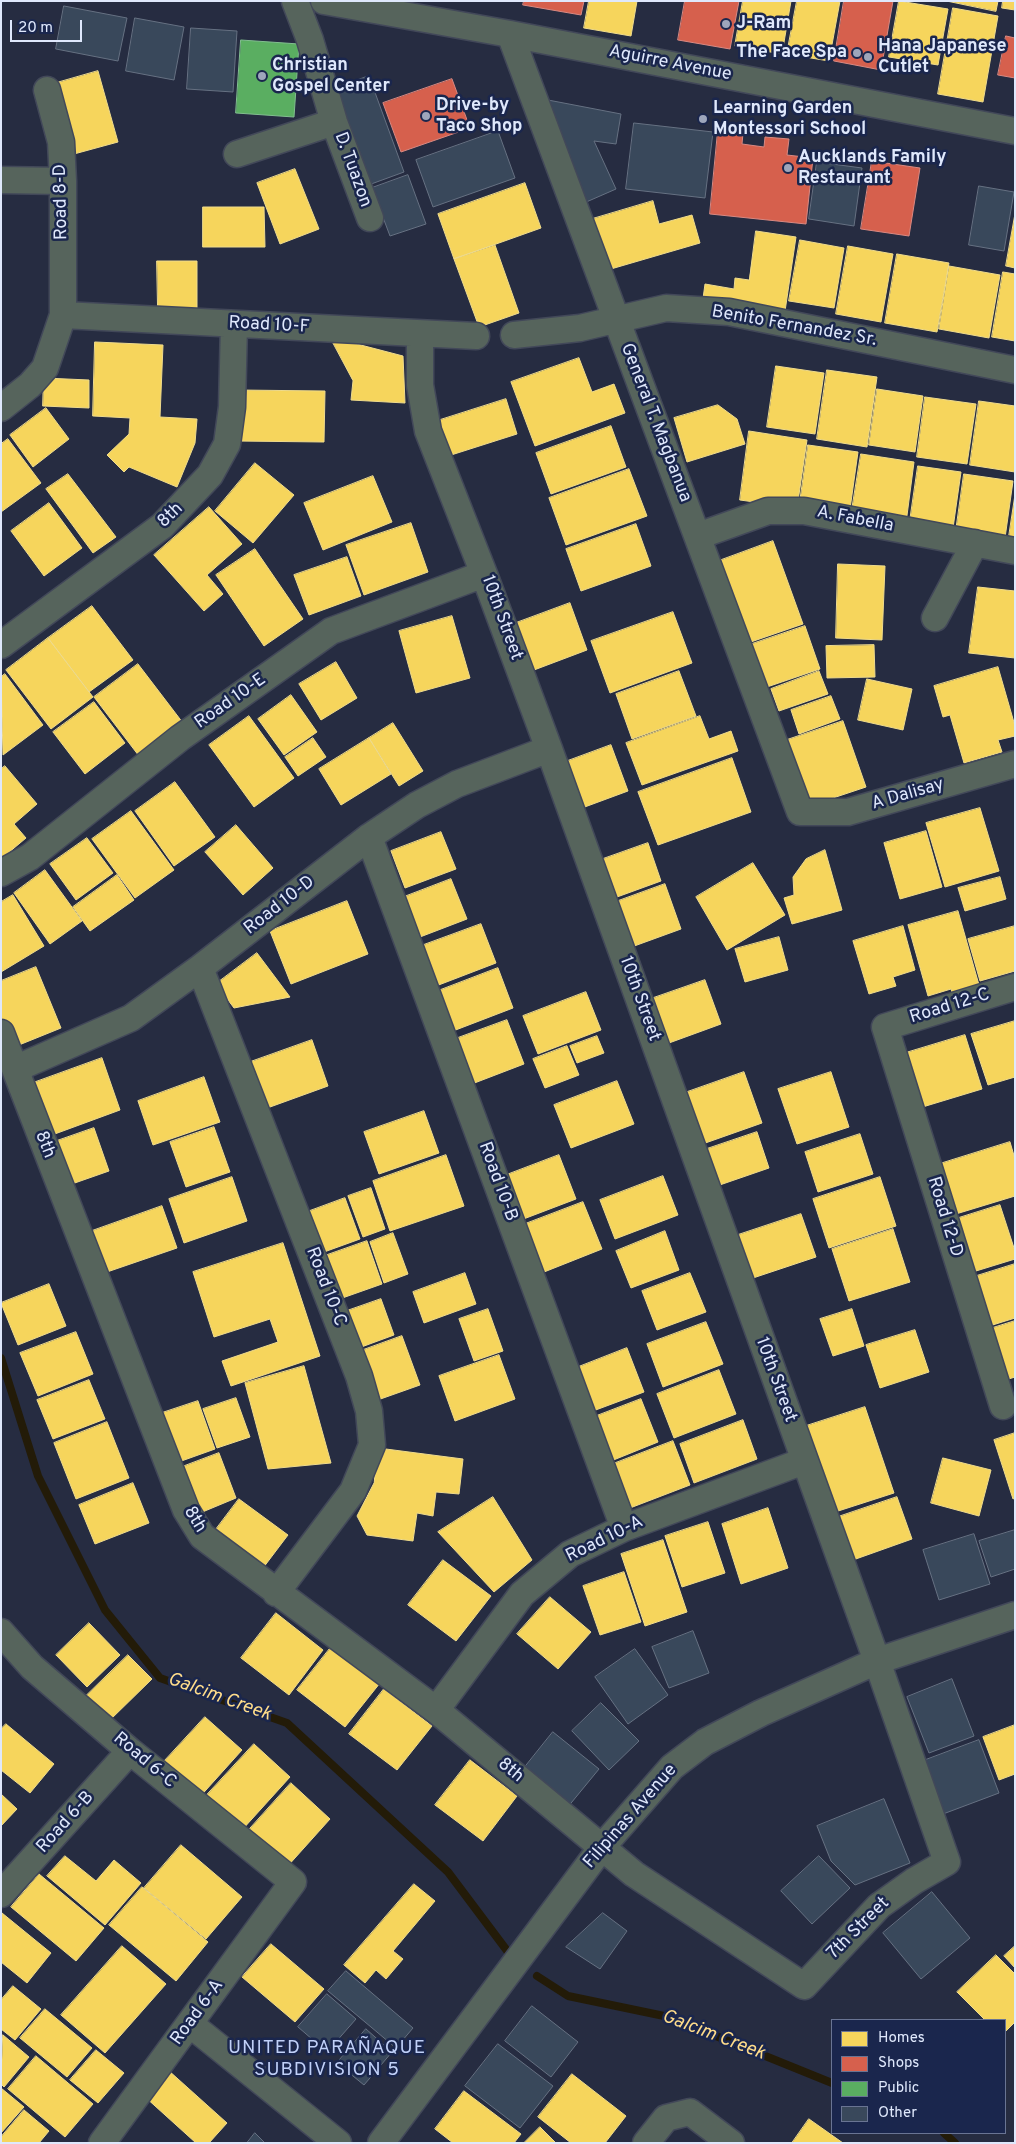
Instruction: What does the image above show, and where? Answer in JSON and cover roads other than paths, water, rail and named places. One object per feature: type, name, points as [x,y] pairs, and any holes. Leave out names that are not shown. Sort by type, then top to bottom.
[{"type":"street","name":"D. Tuazon","points":[[295,1],[310,40],[334,122],[370,218]]},
{"type":"street","name":"Aguirre Avenue","points":[[324,1],[510,34],[1015,131]]},
{"type":"street","name":"General T. Magbanua","points":[[510,34],[800,812]]},
{"type":"street","name":"Road 8-D","points":[[1,408],[30,386],[45,368],[63,315],[63,181],[61,142],[48,90]]},
{"type":"street","name":"D. Tuazon","points":[[237,154],[334,122]]},
{"type":"street","points":[[1,180],[63,181]]},
{"type":"street","name":"Benito Fernandez Sr.","points":[[514,335],[580,328],[666,308],[729,312],[1015,370]]},
{"type":"street","name":"Road 10-F","points":[[63,315],[476,336]]},
{"type":"street","name":"8th","points":[[1,644],[162,526],[210,475],[227,444],[232,407],[234,324]]},
{"type":"street","name":"10th Street","points":[[420,334],[420,385],[428,432],[484,574],[549,748],[877,1661]]},
{"type":"street","name":"A. Fabella","points":[[698,536],[768,511],[804,511],[1015,551]]},
{"type":"street","points":[[936,618],[975,543]]},
{"type":"street","name":"Road 10-E","points":[[1,873],[30,857],[180,738],[331,631],[484,574]]},
{"type":"street","name":"Road 10-D","points":[[15,1069],[131,1018],[200,968],[369,837],[416,805],[457,784],[549,748]]},
{"type":"street","name":"A Dalisay","points":[[800,812],[848,812],[1014,769]]},
{"type":"street","name":"Road 10-B","points":[[369,837],[624,1528]]},
{"type":"street","name":"Road 10-C","points":[[200,968],[359,1376],[369,1411],[372,1445],[353,1491],[276,1593]]},
{"type":"street","name":"Road 12-C","points":[[885,1027],[1015,987]]},
{"type":"street","name":"Road 12-D","points":[[885,1027],[1003,1410]]},
{"type":"street","name":"8th","points":[[1,1034],[186,1510],[202,1536],[276,1593],[436,1710],[602,1847]]},
{"type":"street","name":"Road 10-A","points":[[436,1710],[522,1594],[570,1554],[624,1528],[804,1461]]},
{"type":"street","name":"Filipinas Avenue","points":[[381,2143],[602,1847],[672,1767],[705,1742],[761,1713],[877,1661],[1015,1616]]},
{"type":"street","name":"Road 6-C","points":[[1,1632],[32,1667],[130,1751],[294,1882]]},
{"type":"street","name":"7th Street","points":[[602,1847],[634,1874],[804,1986],[879,1906],[914,1881],[947,1862],[877,1661]]},
{"type":"street","name":"Road 6-B","points":[[1,1894],[130,1751]]},
{"type":"street","name":"Road 6-A","points":[[102,2143],[294,1882]]},
{"type":"street","points":[[190,2024],[338,2143]]},
{"type":"street","points":[[646,2143],[666,2118],[690,2112],[731,2143]]},
{"type":"waterway","name":"Galcim Creek","points":[[1,1358],[38,1476],[105,1610],[160,1678],[287,1723],[448,1872],[508,1952]]},
{"type":"waterway","name":"Galcim Creek","points":[[537,1976],[568,1996],[669,2017],[831,2083]]},
{"type":"waterway","name":"Galcim Creek","points":[[945,2134],[955,2143]]},
{"type":"place","name":"J-Ram","points":[[726,24]]},
{"type":"place","name":"The Face Spa","points":[[857,53]]},
{"type":"place","name":"Hana Japanese Cutlet","points":[[868,57]]},
{"type":"place","name":"Christian Gospel Center","points":[[262,76]]},
{"type":"place","name":"Drive-by Taco Shop","points":[[426,116]]},
{"type":"place","name":"Learning Garden Montessori School","points":[[703,119]]},
{"type":"place","name":"Aucklands Family Restaurant","points":[[788,168]]},
{"type":"district","name":"UNITED PARAÑAQUE SUBDIVISION 5","points":[[327,2060]]}]
